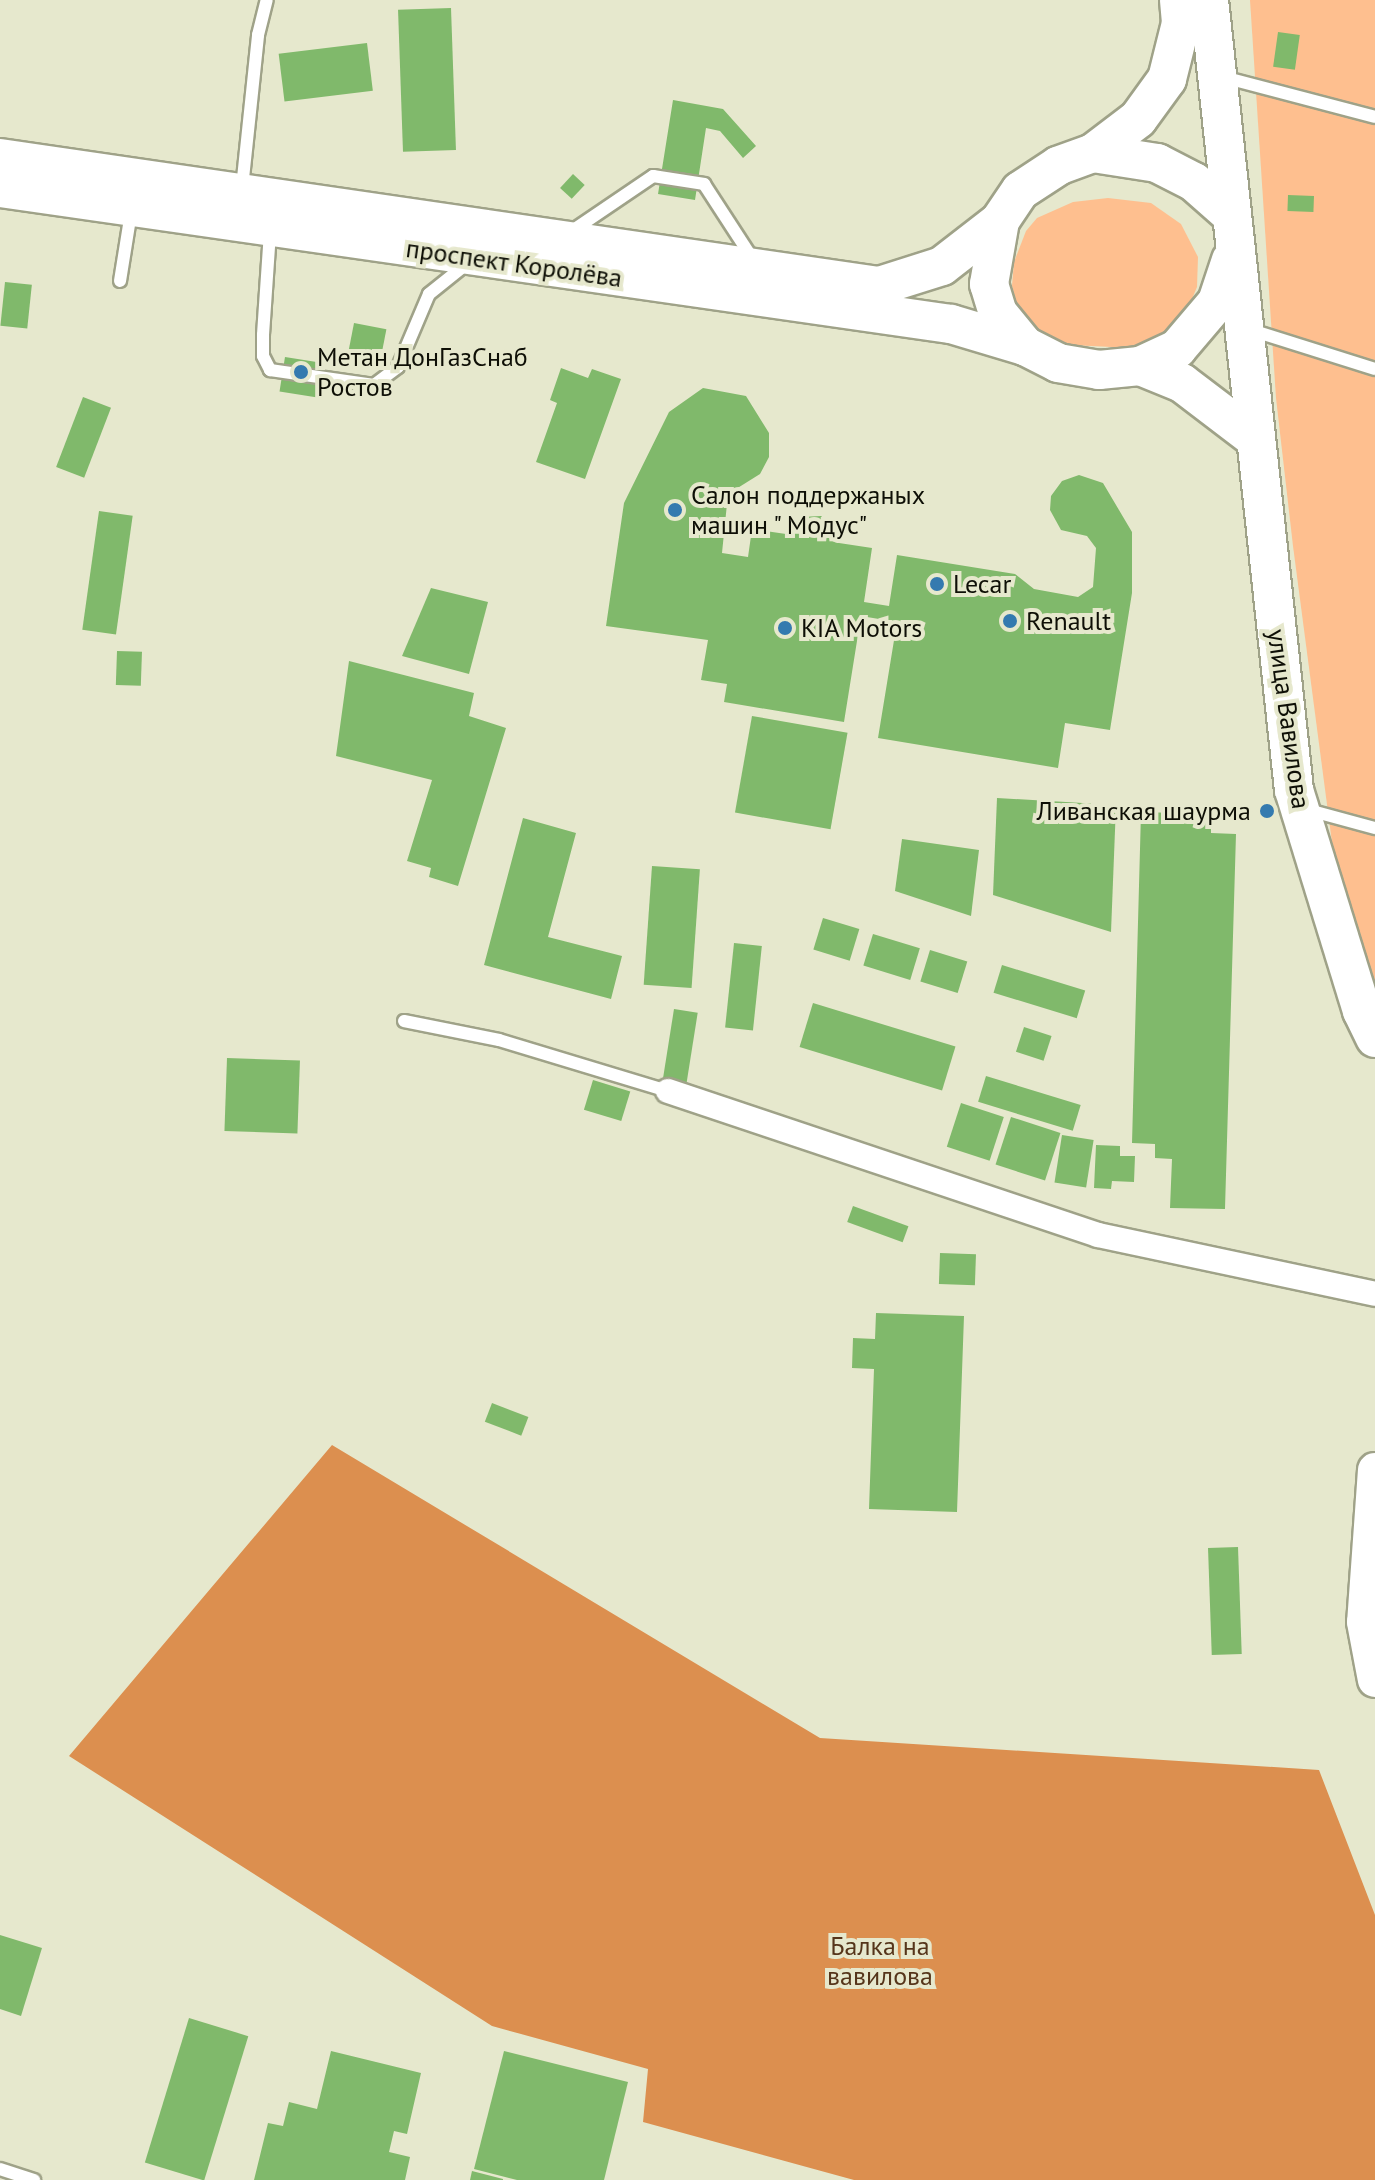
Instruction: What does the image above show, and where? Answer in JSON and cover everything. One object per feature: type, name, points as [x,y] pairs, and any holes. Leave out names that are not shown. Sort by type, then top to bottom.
[{"type":"main road","name":"улица Вавилова","points":[[1179,0],[1181,23],[1167,79],[1138,119],[1093,153],[1058,166],[1020,191],[1000,221],[989,284],[998,313],[1025,346],[1058,363],[1099,370],[1140,366],[1177,349],[1200,327],[1217,302],[1231,231]]},
{"type":"main road","name":"улица Вавилова","points":[[1209,0],[1253,437],[1300,807],[1375,1038]]},
{"type":"main road","points":[[1093,153],[1157,163],[1194,182],[1231,231]]},
{"type":"main road","name":"проспект Королёва","points":[[0,158],[879,286],[942,266],[1000,221]]},
{"type":"main road","name":"проспект Королёва","points":[[0,188],[951,324],[1025,346]]},
{"type":"main road","name":"улица Вавилова","points":[[1140,366],[1182,383],[1253,437]]},
{"type":"street","points":[[668,1091],[1098,1235],[1375,1294]]},
{"type":"street","points":[[1375,1470],[1364,1622],[1375,1680]]},
{"type":"lane","points":[[242,195],[258,35],[267,0]]},
{"type":"lane","points":[[1215,75],[1375,117]]},
{"type":"lane","points":[[561,238],[653,176],[704,184],[758,268]]},
{"type":"lane","points":[[120,281],[131,208]]},
{"type":"lane","points":[[271,229],[263,335],[270,370],[374,385],[398,367],[429,294],[475,258]]},
{"type":"lane","points":[[1242,327],[1375,369]]},
{"type":"lane","points":[[1300,807],[1375,828]]},
{"type":"lane","points":[[404,1021],[499,1040],[668,1091]]},
{"type":"lane","points":[[0,2169],[34,2180]]},
{"type":"shaded area","points":[[1250,0],[1375,0],[1375,987],[1333,850],[1293,546],[1276,398]]},
{"type":"shaded area","points":[[1108,198],[1151,203],[1181,224],[1198,257],[1197,287],[1187,311],[1160,337],[1133,348],[1070,345],[1038,330],[1018,309],[1012,286],[1014,262],[1026,231],[1037,218],[1073,202]]},
{"type":"green space","name":"Балка на вавилова","points":[[332,1445],[820,1738],[1319,1770],[1375,1915],[1375,2180],[854,2180],[643,2122],[648,2069],[492,2026],[69,1756]]},
{"type":"building","points":[[451,8],[456,150],[403,152],[398,10]]},
{"type":"building","points":[[1278,32],[1300,35],[1295,70],[1273,67]]},
{"type":"building","points":[[367,43],[373,91],[285,101],[279,54]]},
{"type":"building","points":[[673,100],[723,109],[756,146],[743,158],[720,131],[706,128],[695,200],[658,194]]},
{"type":"building","points":[[573,174],[585,185],[572,199],[560,188]]},
{"type":"building","points":[[1288,195],[1314,196],[1313,212],[1287,211]]},
{"type":"building","points":[[5,282],[32,285],[27,329],[0,326]]},
{"type":"building","points":[[354,323],[386,329],[381,358],[348,351]]},
{"type":"building","points":[[285,357],[325,363],[319,398],[280,392]]},
{"type":"building","points":[[561,368],[588,378],[592,369],[621,379],[585,479],[536,462],[557,403],[550,400]]},
{"type":"building","points":[[703,388],[746,396],[769,433],[769,457],[760,474],[728,494],[722,553],[748,557],[752,529],[786,534],[800,517],[821,516],[836,529],[839,543],[872,548],[864,602],[889,606],[897,555],[1015,574],[1034,589],[1078,597],[1093,587],[1096,548],[1087,536],[1061,530],[1050,510],[1051,496],[1062,481],[1079,475],[1103,483],[1132,532],[1132,593],[1110,730],[1065,723],[1058,768],[878,738],[897,622],[861,616],[844,722],[724,702],[727,684],[701,680],[708,640],[606,626],[624,503],[669,412]]},
{"type":"building","points":[[83,397],[111,408],[84,478],[56,467]]},
{"type":"building","points":[[99,511],[133,516],[116,635],[82,630]]},
{"type":"building","points":[[431,588],[488,602],[469,674],[402,656]]},
{"type":"building","points":[[117,651],[142,652],[141,686],[116,685]]},
{"type":"building","points":[[349,661],[474,693],[469,716],[506,728],[458,886],[429,877],[431,868],[407,861],[432,780],[336,756]]},
{"type":"building","points":[[752,716],[848,733],[831,829],[735,813]]},
{"type":"building","points":[[997,798],[1116,805],[1111,932],[993,895]]},
{"type":"building","points":[[1141,812],[1211,814],[1211,833],[1236,834],[1225,1209],[1170,1208],[1172,1159],[1155,1158],[1155,1144],[1132,1143]]},
{"type":"building","points":[[523,818],[576,833],[548,937],[622,956],[611,999],[484,965]]},
{"type":"building","points":[[902,839],[979,850],[971,916],[895,891]]},
{"type":"building","points":[[652,866],[700,869],[692,988],[644,985]]},
{"type":"building","points":[[823,918],[859,929],[850,961],[813,950]]},
{"type":"building","points":[[873,934],[920,948],[910,980],[863,966]]},
{"type":"building","points":[[734,943],[762,946],[753,1030],[725,1028]]},
{"type":"building","points":[[930,950],[967,961],[958,993],[920,982]]},
{"type":"building","points":[[1002,965],[1085,990],[1077,1018],[994,993]]},
{"type":"building","points":[[813,1003],[955,1047],[942,1091],[800,1047]]},
{"type":"building","points":[[674,1009],[698,1013],[686,1086],[662,1082]]},
{"type":"building","points":[[1024,1027],[1052,1036],[1044,1061],[1016,1052]]},
{"type":"building","points":[[227,1058],[300,1061],[297,1134],[224,1131]]},
{"type":"building","points":[[986,1076],[1081,1105],[1073,1131],[978,1102]]},
{"type":"building","points":[[593,1080],[630,1091],[621,1121],[584,1110]]},
{"type":"building","points":[[961,1103],[1004,1117],[990,1161],[947,1147]]},
{"type":"building","points":[[1011,1117],[1060,1133],[1045,1181],[996,1165]]},
{"type":"building","points":[[1062,1135],[1094,1140],[1086,1187],[1054,1182]]},
{"type":"building","points":[[1096,1145],[1120,1146],[1120,1156],[1135,1156],[1134,1182],[1112,1181],[1111,1189],[1094,1188]]},
{"type":"building","points":[[853,1206],[908,1226],[903,1242],[847,1222]]},
{"type":"building","points":[[940,1253],[976,1254],[975,1285],[939,1284]]},
{"type":"building","points":[[876,1313],[964,1316],[957,1512],[869,1509],[874,1369],[852,1368],[853,1338],[875,1339]]},
{"type":"building","points":[[492,1403],[528,1417],[521,1436],[485,1422]]},
{"type":"building","points":[[1238,1547],[1242,1654],[1212,1655],[1208,1548]]},
{"type":"building","points":[[0,1935],[42,1948],[21,2016],[0,2009]]},
{"type":"building","points":[[189,2018],[248,2036],[204,2180],[145,2162]]},
{"type":"building","points":[[331,2051],[421,2073],[407,2134],[394,2131],[389,2152],[410,2157],[405,2180],[254,2180],[268,2123],[283,2126],[289,2102],[317,2109]]},
{"type":"building","points":[[504,2051],[628,2082],[604,2180],[517,2180],[474,2169]]},
{"type":"building","points":[[472,2171],[503,2179],[503,2180],[470,2180]]},
{"type":"place","name":"Метан ДонГазСнаб Ростов","points":[[301,372]]},
{"type":"place","name":"Салон поддержаных машин \" Модус\"","points":[[675,510]]},
{"type":"place","name":"Lecar","points":[[937,584]]},
{"type":"place","name":"Renault","points":[[1010,621]]},
{"type":"place","name":"KIA Motors","points":[[785,628]]},
{"type":"place","name":"Ливанская шаурма","points":[[1267,811]]}]
